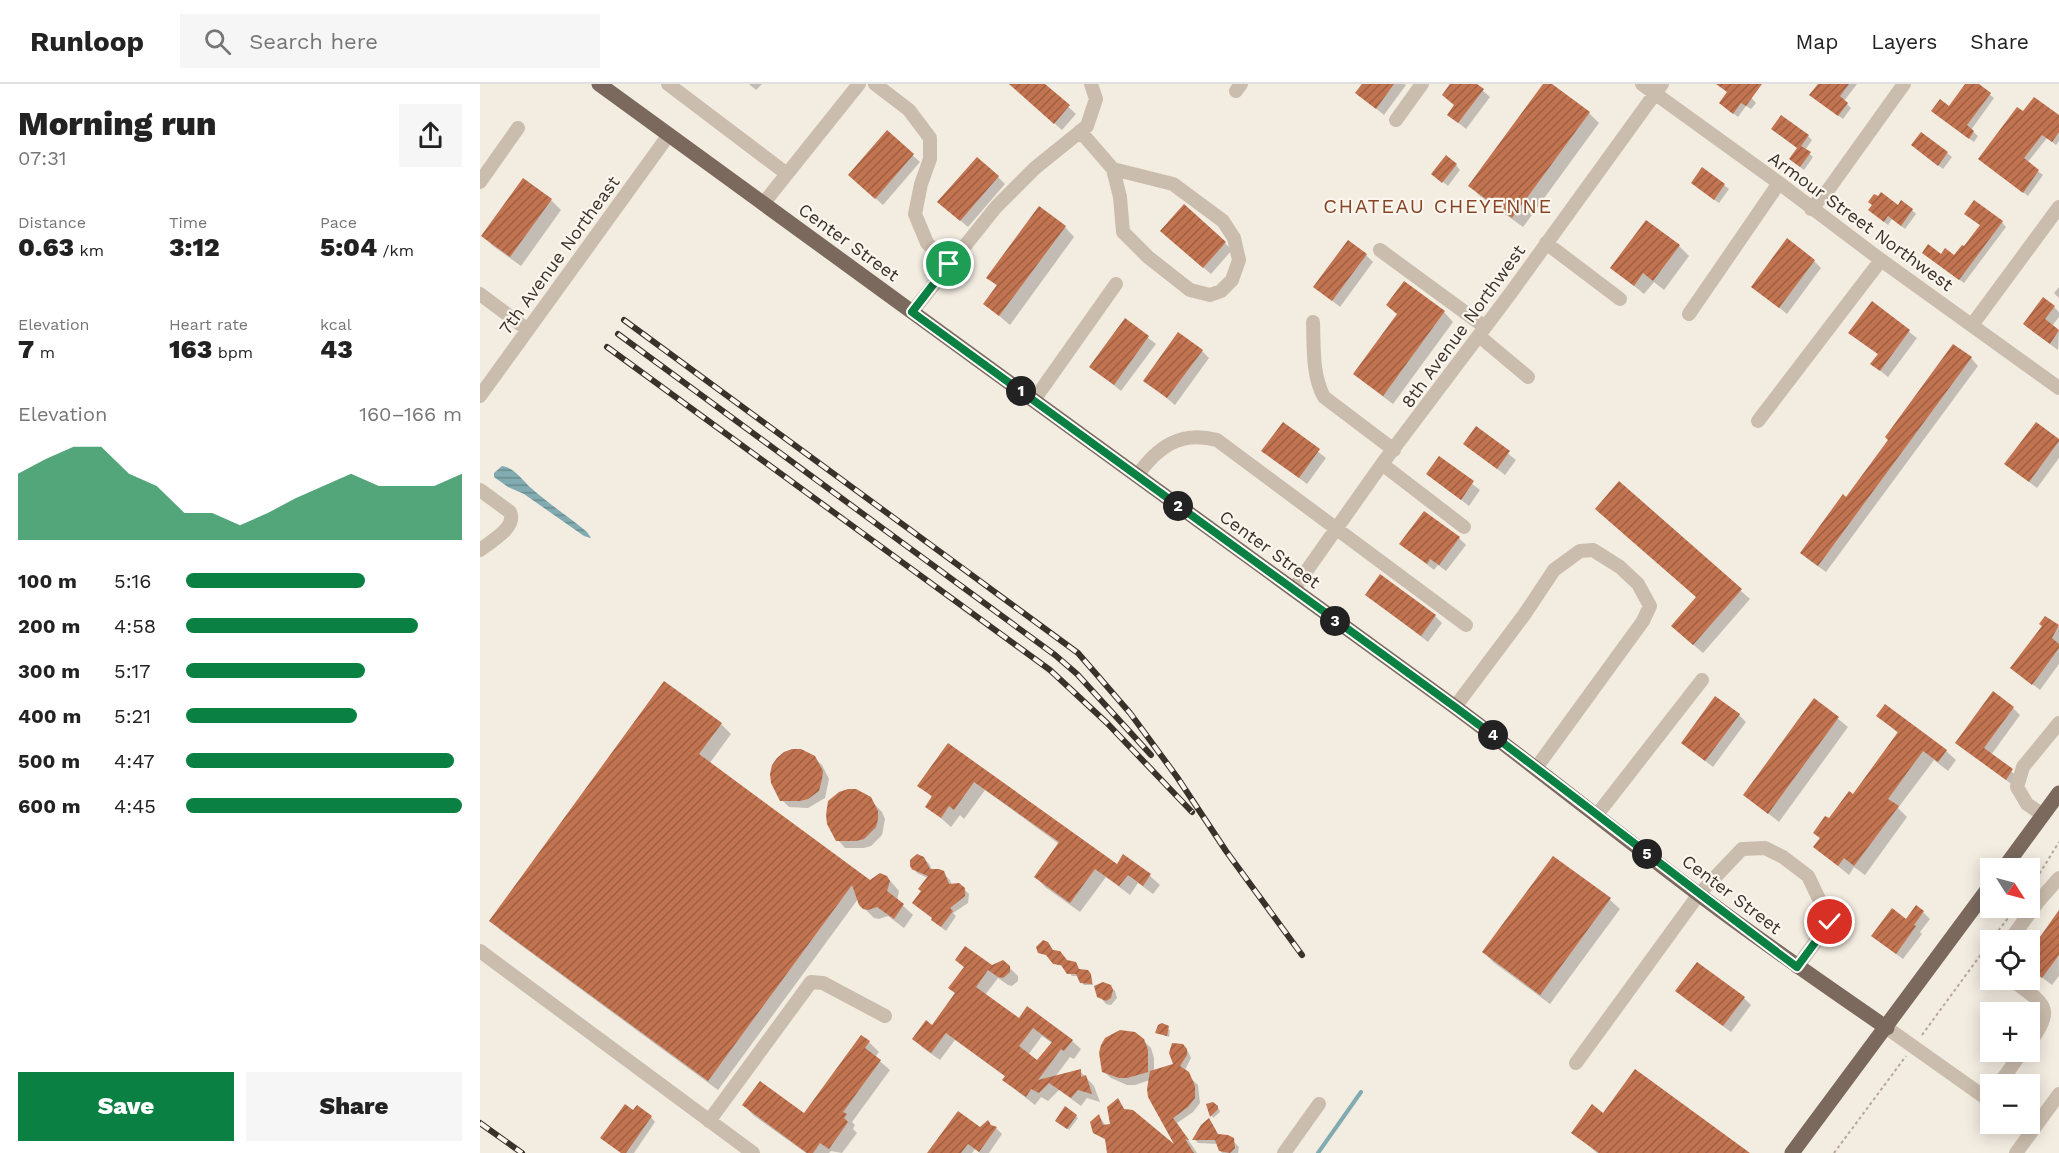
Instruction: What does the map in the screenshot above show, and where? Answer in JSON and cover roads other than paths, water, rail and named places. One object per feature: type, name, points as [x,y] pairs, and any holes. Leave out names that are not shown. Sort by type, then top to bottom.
[{"type":"main road","name":"Center Street","points":[[599,84],[1455,707],[1797,967],[1887,1028]]},
{"type":"main road","points":[[2011,858],[2059,793]]},
{"type":"main road","points":[[1792,1153],[1980,900]]},
{"type":"street","points":[[668,84],[787,174]]},
{"type":"street","points":[[764,204],[860,84]]},
{"type":"street","points":[[875,84],[909,110],[930,138],[930,159],[921,184],[915,214],[927,243],[949,264]]},
{"type":"street","points":[[912,312],[996,207],[1035,168],[1087,126],[1096,99],[1091,84]]},
{"type":"street","points":[[1396,120],[1422,84]]},
{"type":"street","name":"Armour Street Northwest","points":[[1642,84],[1659,89],[1812,209],[2059,388]]},
{"type":"street","points":[[1812,209],[1904,84]]},
{"type":"street","name":"8th Avenue Northwest","points":[[1293,590],[1382,464],[1482,332],[1659,89]]},
{"type":"street","points":[[480,182],[518,128]]},
{"type":"street","points":[[1080,131],[1113,169],[1120,197],[1123,232],[1148,257],[1190,290],[1210,295],[1221,291],[1232,279],[1239,260],[1234,238],[1222,221],[1173,184],[1113,169]]},
{"type":"street","name":"7th Avenue Northeast","points":[[480,396],[668,136]]},
{"type":"street","points":[[1689,314],[1779,183]]},
{"type":"street","points":[[1972,325],[2059,207]]},
{"type":"street","points":[[1546,243],[1620,299]]},
{"type":"street","points":[[1380,250],[1482,332],[1528,377]]},
{"type":"street","points":[[1758,421],[1881,260]]},
{"type":"street","points":[[1034,400],[1116,284]]},
{"type":"street","points":[[480,294],[528,330]]},
{"type":"street","points":[[1313,322],[1315,372],[1318,387],[1324,397],[1394,450]]},
{"type":"street","points":[[1137,476],[1144,466],[1175,440],[1201,436],[1217,440],[1466,625]]},
{"type":"street","points":[[1382,464],[1464,527]]},
{"type":"street","points":[[480,490],[510,512],[512,517],[510,525],[480,550]]},
{"type":"street","points":[[1455,707],[1524,615],[1554,570],[1580,551],[1593,549],[1605,556],[1638,584],[1650,606],[1643,621],[1536,768]]},
{"type":"street","points":[[1596,816],[1702,680]]},
{"type":"street","points":[[2043,815],[2027,804],[2018,787],[2023,767],[2059,723]]},
{"type":"street","points":[[1576,1063],[1699,894],[1742,849],[1765,848],[1784,856],[1809,876],[1830,922],[1797,967]]},
{"type":"street","points":[[2017,930],[2059,878]]},
{"type":"street","points":[[480,951],[753,1153]]},
{"type":"street","points":[[709,1121],[810,982],[823,982],[885,1016]]},
{"type":"street","points":[[2026,990],[2042,1002],[2045,1013],[2040,1028]]},
{"type":"street","points":[[1887,1028],[1980,1093]]},
{"type":"street","points":[[2040,1113],[2059,1094]]},
{"type":"street","points":[[1284,1153],[1319,1104]]},
{"type":"street","points":[[2016,1153],[2023,1134]]},
{"type":"water","points":[[502,466],[515,472],[538,494],[587,532],[591,538],[584,536],[524,494],[494,477],[494,473]]},
{"type":"waterway","points":[[1318,1153],[1361,1092]]},
{"type":"railway","points":[[624,320],[1078,653],[1130,713],[1302,955]]},
{"type":"railway","points":[[618,334],[1055,655],[1077,674],[1151,755]]},
{"type":"railway","points":[[607,347],[1050,670],[1107,723],[1192,812]]},
{"type":"railway","points":[[480,1123],[522,1153]]},
{"type":"district","name":"CHATEAU CHEYENNE","points":[[1438,206]]}]
